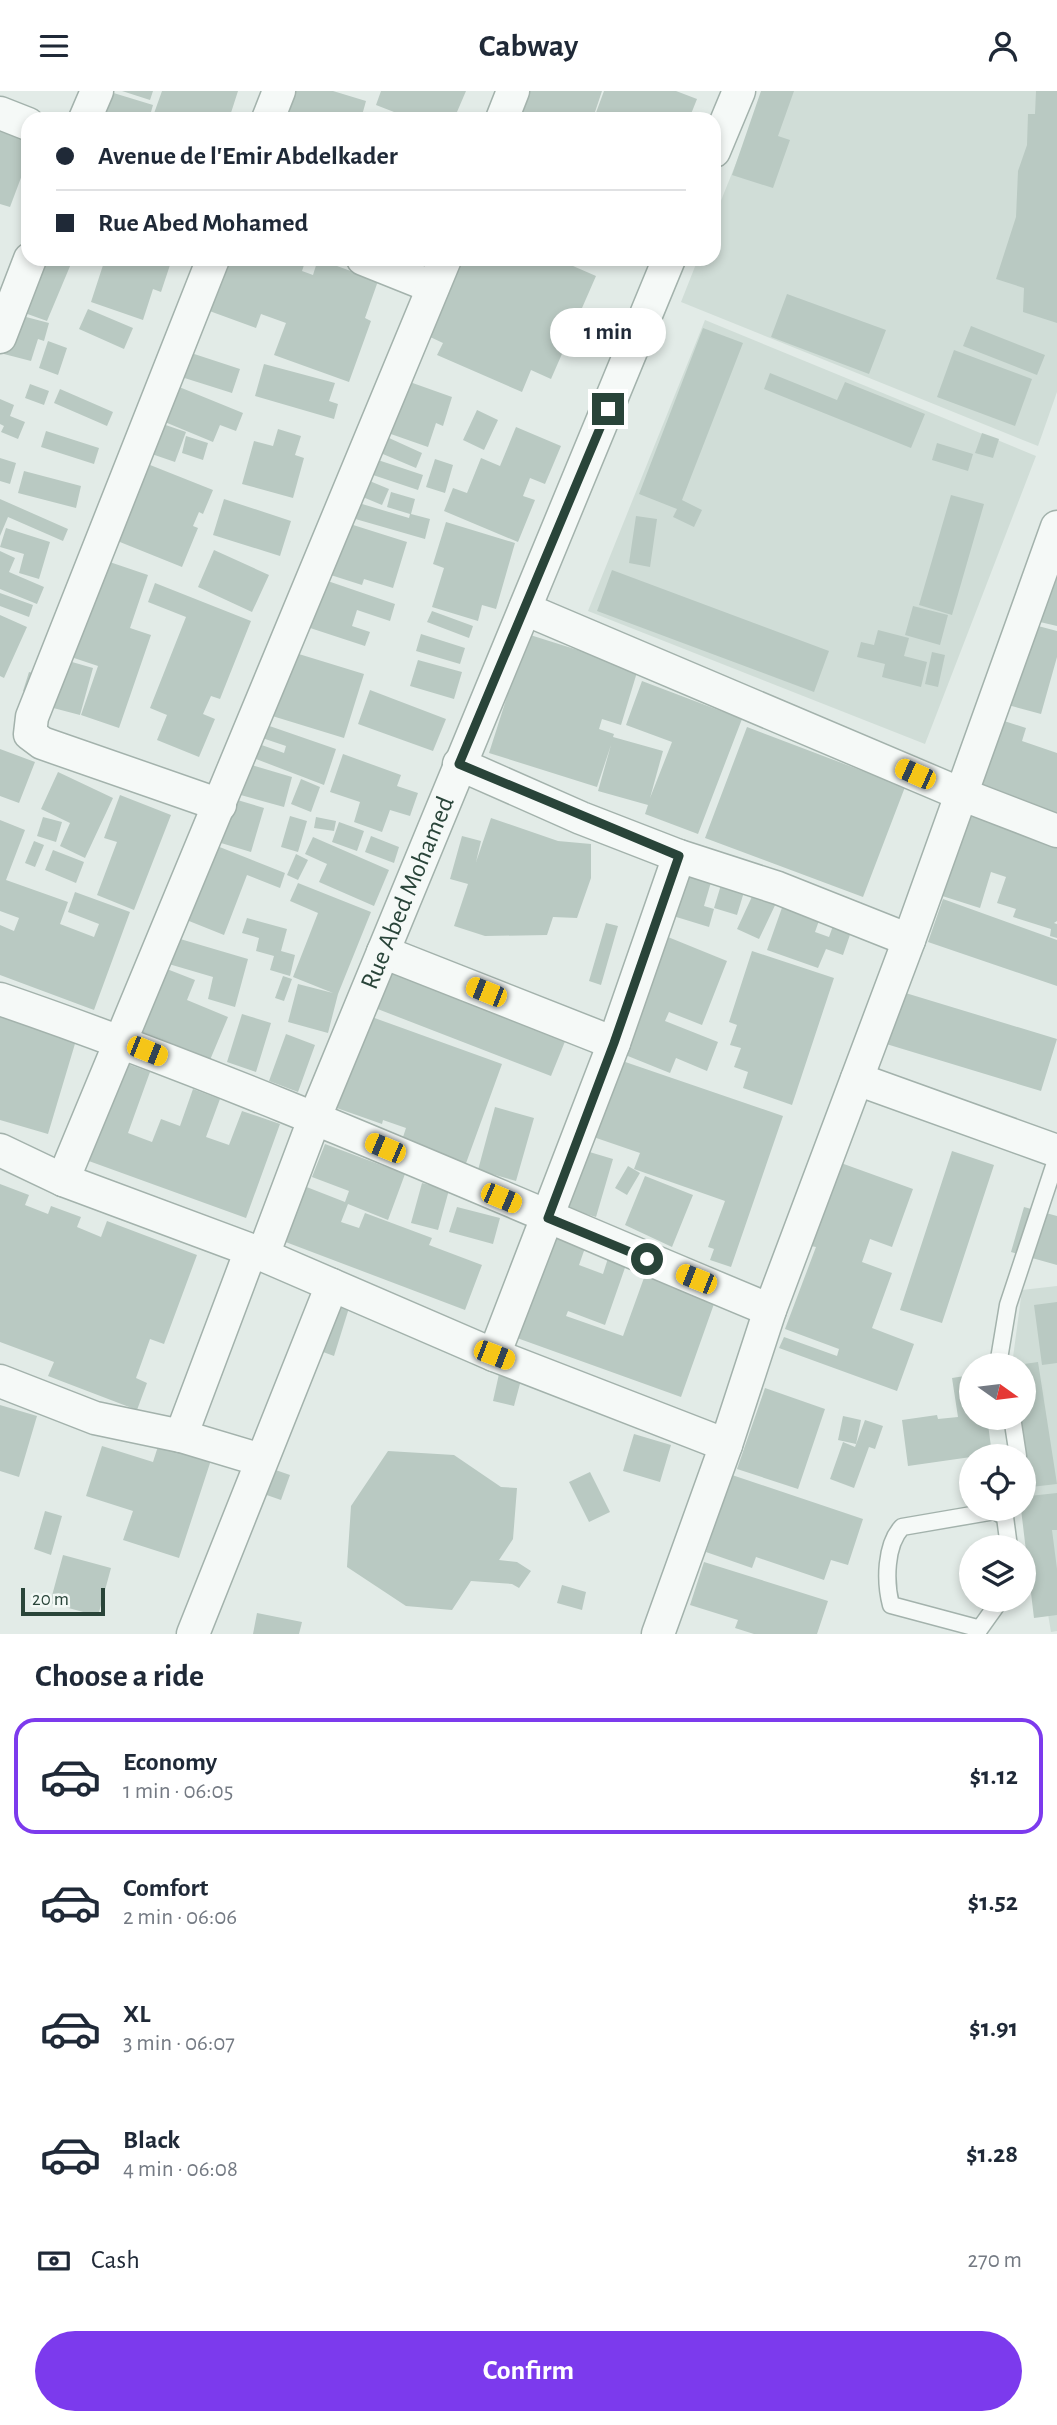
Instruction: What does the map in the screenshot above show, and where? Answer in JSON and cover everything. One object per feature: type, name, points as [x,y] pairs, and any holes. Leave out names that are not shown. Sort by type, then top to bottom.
[{"type":"street","points":[[88,112],[97,91]]},
{"type":"street","points":[[271,112],[279,91]]},
{"type":"street","points":[[505,112],[513,91]]},
{"type":"street","points":[[721,134],[739,91]]},
{"type":"street","points":[[0,113],[21,121]]},
{"type":"street","points":[[0,337],[27,266]]},
{"type":"street","points":[[210,266],[32,717],[30,734],[42,743],[220,805]]},
{"type":"street","points":[[63,1180],[123,1041],[439,273],[401,266]]},
{"type":"street","name":"Rue Abed Mohamed","points":[[181,1436],[666,266]]},
{"type":"street","points":[[658,1634],[726,1445],[770,1310],[909,940],[1057,527]]},
{"type":"street","points":[[526,609],[961,794],[1057,831]]},
{"type":"street","points":[[459,764],[679,856],[778,888],[909,940]]},
{"type":"street","points":[[494,1355],[614,1043],[679,856]]},
{"type":"street","points":[[383,952],[614,1043]]},
{"type":"street","points":[[0,999],[123,1041],[315,1117],[770,1310]]},
{"type":"street","points":[[857,1079],[1057,1151]]},
{"type":"street","points":[[0,1150],[63,1180],[257,1252],[494,1355],[726,1445]]},
{"type":"street","points":[[192,1634],[332,1285]]},
{"type":"street","points":[[0,1381],[95,1418],[181,1436],[261,1460]]},
{"type":"lane","points":[[1000,1353],[1008,1305],[1057,1157]]},
{"type":"lane","points":[[959,1517],[902,1527],[893,1537],[886,1588],[891,1605],[976,1631],[991,1612]]},
{"type":"shaded area","points":[[765,91],[1057,91],[1057,392],[1038,446],[681,302],[695,266],[721,266],[721,201]]},
{"type":"shaded area","points":[[705,320],[1036,456],[925,744],[588,611]]},
{"type":"shaded area","points":[[1057,1286],[1057,1631],[1051,1632],[1032,1521],[1036,1521],[1036,1444],[1024,1444],[1024,1430],[1036,1430],[1036,1353],[1014,1353],[1022,1290]]},
{"type":"building","points":[[107,91],[153,105],[151,112],[100,112]]},
{"type":"building","points":[[122,91],[153,91],[150,100]]},
{"type":"building","points":[[162,91],[238,91],[231,112],[154,112]]},
{"type":"building","points":[[280,91],[333,91],[366,101],[363,112],[274,112]]},
{"type":"building","points":[[381,91],[466,91],[457,112],[394,112],[376,105]]},
{"type":"building","points":[[516,91],[602,91],[595,112],[509,111]]},
{"type":"building","points":[[604,91],[676,91],[697,99],[692,112],[596,112]]},
{"type":"building","points":[[761,91],[794,91],[778,136],[790,140],[773,188],[732,175]]},
{"type":"building","points":[[1036,91],[1057,91],[1057,323],[1023,312],[1024,288],[996,279],[1016,217],[1018,171],[1027,145],[1028,114],[1035,114]]},
{"type":"building","points":[[0,117],[21,124],[21,178],[10,207],[0,204]]},
{"type":"building","points":[[23,266],[70,266],[47,321],[8,307]]},
{"type":"building","points":[[103,266],[170,266],[161,292],[153,289],[143,320],[91,302]]},
{"type":"building","points":[[219,266],[304,266],[302,271],[313,275],[316,266],[337,266],[378,281],[365,318],[371,321],[349,382],[274,355],[286,323],[261,314],[256,328],[204,309]]},
{"type":"building","points":[[458,266],[573,266],[596,276],[551,379],[531,370],[522,392],[437,355],[443,343],[428,336]]},
{"type":"building","points":[[787,294],[886,330],[869,374],[771,337]]},
{"type":"building","points":[[88,309],[133,328],[124,349],[79,329]]},
{"type":"building","points":[[7,312],[49,323],[44,341],[38,339],[31,361],[0,353],[0,338]]},
{"type":"building","points":[[971,326],[1045,355],[1037,375],[963,346]]},
{"type":"building","points":[[703,328],[743,343],[682,500],[702,510],[694,527],[673,517],[677,509],[639,494]]},
{"type":"building","points":[[48,341],[67,348],[58,375],[39,368]]},
{"type":"building","points":[[182,350],[240,369],[232,393],[175,375]]},
{"type":"building","points":[[954,350],[1032,379],[1015,426],[937,397]]},
{"type":"building","points":[[264,364],[335,383],[329,401],[338,404],[334,419],[255,396]]},
{"type":"building","points":[[770,373],[837,400],[845,382],[925,414],[911,448],[764,389]]},
{"type":"building","points":[[162,380],[243,413],[236,431],[220,425],[213,442],[160,420]]},
{"type":"building","points":[[407,381],[452,397],[443,426],[436,423],[428,447],[388,433]]},
{"type":"building","points":[[30,384],[49,391],[44,405],[25,398]]},
{"type":"building","points":[[60,389],[113,412],[107,426],[54,403]]},
{"type":"building","points":[[0,399],[14,405],[10,416],[25,422],[18,439],[1,432],[4,426],[0,424]]},
{"type":"building","points":[[477,410],[498,420],[484,450],[463,440]]},
{"type":"building","points":[[154,421],[186,432],[175,462],[143,451]]},
{"type":"building","points":[[516,427],[561,446],[545,484],[530,478],[523,496],[535,500],[518,542],[444,511],[453,488],[467,493],[481,458],[500,466]]},
{"type":"building","points":[[278,429],[301,436],[295,455],[304,458],[293,498],[242,484],[254,441],[273,446]]},
{"type":"building","points":[[46,431],[99,448],[94,464],[41,447]]},
{"type":"building","points":[[378,433],[422,453],[416,468],[371,449]]},
{"type":"building","points":[[982,433],[999,439],[993,458],[975,453]]},
{"type":"building","points":[[186,436],[208,443],[203,460],[182,453]]},
{"type":"building","points":[[937,443],[973,454],[968,471],[932,460]]},
{"type":"building","points":[[366,456],[423,475],[418,490],[361,471]]},
{"type":"building","points":[[0,458],[16,463],[10,484],[0,481]]},
{"type":"building","points":[[135,459],[213,490],[203,514],[199,512],[193,526],[198,528],[182,567],[105,536]]},
{"type":"building","points":[[435,459],[453,465],[445,493],[426,487]]},
{"type":"building","points":[[24,471],[81,486],[76,508],[18,493]]},
{"type":"building","points":[[360,477],[389,489],[382,505],[353,493]]},
{"type":"building","points":[[391,492],[415,499],[411,514],[430,519],[425,539],[338,514],[342,498],[409,518],[410,514],[387,507]]},
{"type":"building","points":[[951,495],[984,504],[952,615],[919,605]]},
{"type":"building","points":[[0,499],[68,529],[63,541],[8,517],[0,536]]},
{"type":"building","points":[[224,499],[291,521],[280,556],[213,535]]},
{"type":"building","points":[[636,516],[657,519],[650,567],[629,563]]},
{"type":"building","points":[[331,518],[407,542],[393,588],[364,579],[362,585],[315,570]]},
{"type":"building","points":[[446,522],[515,543],[496,609],[482,605],[478,621],[432,607],[444,568],[433,564]]},
{"type":"building","points":[[6,528],[50,542],[39,579],[19,573],[24,554],[0,547]]},
{"type":"building","points":[[1057,549],[1057,626],[1023,618]]},
{"type":"building","points":[[214,550],[269,575],[252,612],[198,587]]},
{"type":"building","points":[[0,551],[15,558],[9,572],[44,587],[37,604],[0,589]]},
{"type":"building","points":[[92,556],[148,575],[130,628],[151,635],[119,728],[81,715],[98,666],[59,653]]},
{"type":"building","points":[[612,570],[829,651],[814,692],[597,611]]},
{"type":"building","points":[[316,577],[395,604],[390,621],[357,610],[352,626],[370,632],[365,646],[301,625]]},
{"type":"building","points":[[155,583],[251,621],[220,699],[211,696],[203,714],[215,719],[199,757],[157,740],[167,715],[150,708],[186,617],[148,602]]},
{"type":"building","points":[[0,593],[33,605],[29,617],[0,606]]},
{"type":"building","points":[[913,606],[948,615],[940,645],[905,635]]},
{"type":"building","points":[[432,611],[473,626],[469,638],[427,622]]},
{"type":"building","points":[[0,615],[27,627],[4,678],[0,676]]},
{"type":"building","points":[[1023,622],[1057,631],[1057,657],[1041,714],[1001,703]]},
{"type":"building","points":[[878,630],[909,638],[904,656],[927,662],[921,687],[882,677],[885,664],[857,657],[861,642],[874,645]]},
{"type":"building","points":[[421,634],[465,648],[460,664],[416,651]]},
{"type":"building","points":[[527,634],[638,669],[621,725],[602,719],[599,729],[614,734],[613,737],[663,751],[650,798],[672,742],[626,725],[642,681],[742,719],[698,834],[645,814],[648,805],[598,791],[611,745],[597,787],[489,753]]},
{"type":"building","points":[[276,647],[364,674],[344,738],[256,711]]},
{"type":"building","points":[[932,652],[945,655],[938,687],[925,684]]},
{"type":"building","points":[[51,656],[93,668],[80,715],[38,704]]},
{"type":"building","points":[[418,660],[462,672],[454,699],[410,686]]},
{"type":"building","points":[[29,672],[43,676],[38,695],[23,691]]},
{"type":"building","points":[[370,690],[446,719],[433,751],[358,724]]},
{"type":"building","points":[[989,716],[1026,728],[1022,741],[1057,753],[1057,817],[965,785]]},
{"type":"building","points":[[255,721],[336,749],[324,785],[243,754],[248,740],[284,753],[286,746],[250,734]]},
{"type":"building","points":[[747,727],[905,787],[863,897],[705,838]]},
{"type":"building","points":[[0,749],[35,762],[19,803],[0,796]]},
{"type":"building","points":[[343,754],[401,775],[397,786],[418,793],[410,816],[390,810],[382,832],[354,822],[360,802],[330,792]]},
{"type":"building","points":[[238,761],[292,777],[284,807],[230,792]]},
{"type":"building","points":[[58,772],[113,798],[85,858],[60,846],[70,823],[41,809]]},
{"type":"building","points":[[301,779],[320,787],[311,812],[291,804]]},
{"type":"building","points":[[120,795],[171,815],[134,910],[97,895],[117,842],[104,838]]},
{"type":"building","points":[[224,796],[264,808],[251,852],[211,840]]},
{"type":"building","points":[[962,811],[1057,841],[1057,921],[1054,923],[1057,924],[1057,938],[1050,936],[1051,929],[1013,917],[1016,909],[997,903],[1006,877],[991,872],[980,908],[936,894]]},
{"type":"building","points":[[290,816],[307,821],[298,852],[281,847]]},
{"type":"building","points":[[43,817],[62,822],[56,842],[37,836]]},
{"type":"building","points":[[316,817],[336,821],[334,831],[314,828]]},
{"type":"building","points":[[491,818],[558,841],[591,844],[591,878],[577,918],[553,917],[547,935],[485,936],[454,926],[468,884],[450,879],[462,836],[481,841],[476,862]]},
{"type":"building","points":[[0,820],[25,830],[6,880],[68,902],[60,924],[94,937],[99,924],[68,912],[75,892],[130,912],[94,1010],[0,975],[0,925],[14,931],[19,918],[0,911]]},
{"type":"building","points":[[339,822],[364,831],[357,851],[332,842]]},
{"type":"building","points":[[371,836],[399,847],[394,863],[365,852]]},
{"type":"building","points":[[313,837],[389,870],[374,906],[319,882],[327,864],[305,854]]},
{"type":"building","points":[[34,841],[44,845],[35,867],[25,863]]},
{"type":"building","points":[[207,842],[285,873],[280,888],[247,875],[224,935],[179,917]]},
{"type":"building","points":[[53,850],[84,862],[76,883],[45,870]]},
{"type":"building","points":[[296,854],[308,860],[298,880],[287,875]]},
{"type":"building","points":[[676,860],[714,872],[704,906],[714,909],[709,927],[660,912]]},
{"type":"building","points":[[724,875],[747,882],[737,915],[714,908]]},
{"type":"building","points":[[298,883],[371,912],[338,994],[328,1033],[288,1022],[298,984],[333,993],[293,977],[318,913],[290,901]]},
{"type":"building","points":[[756,888],[778,899],[759,939],[737,929]]},
{"type":"building","points":[[943,899],[1057,940],[1057,986],[928,942]]},
{"type":"building","points":[[784,902],[821,915],[815,932],[829,937],[834,923],[852,929],[843,955],[826,949],[818,968],[767,950]]},
{"type":"building","points":[[247,918],[287,929],[281,951],[295,955],[290,976],[270,970],[274,956],[256,951],[259,938],[242,933]]},
{"type":"building","points":[[606,923],[618,926],[601,985],[589,981]]},
{"type":"building","points":[[663,935],[727,961],[702,1025],[669,1012],[665,1021],[718,1042],[707,1071],[676,1058],[670,1073],[608,1048]]},
{"type":"building","points":[[170,936],[248,959],[235,1007],[208,999],[213,977],[162,962]]},
{"type":"building","points":[[752,951],[834,978],[792,1105],[743,1088],[748,1072],[734,1067],[741,1048],[730,1045],[737,1025],[729,1022]]},
{"type":"building","points":[[149,962],[195,980],[187,1000],[228,1017],[210,1060],[123,1025]]},
{"type":"building","points":[[389,972],[566,1039],[551,1076],[375,1008]]},
{"type":"building","points":[[283,976],[292,979],[284,1001],[275,998]]},
{"type":"building","points":[[899,991],[1057,1039],[1041,1091],[883,1043]]},
{"type":"building","points":[[0,1014],[77,1037],[48,1134],[0,1120]]},
{"type":"building","points":[[242,1014],[271,1023],[256,1072],[227,1062]]},
{"type":"building","points":[[369,1016],[502,1064],[465,1166],[401,1143],[406,1128],[383,1120],[382,1124],[331,1106]]},
{"type":"building","points":[[286,1034],[315,1045],[298,1092],[269,1081]]},
{"type":"building","points":[[599,1053],[783,1116],[731,1267],[710,1260],[714,1249],[708,1247],[725,1201],[634,1169],[640,1153],[573,1130]]},
{"type":"building","points":[[111,1058],[150,1072],[128,1133],[152,1142],[161,1119],[180,1126],[193,1089],[220,1099],[206,1137],[229,1145],[242,1111],[280,1124],[246,1218],[75,1156]]},
{"type":"building","points":[[495,1107],[534,1118],[516,1181],[478,1170]]},
{"type":"building","points":[[325,1144],[405,1174],[388,1220],[348,1204],[341,1222],[359,1228],[365,1213],[432,1238],[429,1245],[482,1265],[465,1310],[283,1241],[304,1186],[345,1202],[349,1191],[312,1177]]},
{"type":"building","points":[[566,1145],[613,1159],[596,1217],[549,1203]]},
{"type":"building","points":[[952,1151],[994,1165],[942,1323],[900,1310]]},
{"type":"building","points":[[841,1163],[913,1189],[892,1247],[870,1239],[862,1262],[892,1273],[872,1328],[914,1344],[897,1391],[779,1348],[784,1337],[837,1356],[839,1349],[785,1329],[816,1247],[811,1246]]},
{"type":"building","points":[[628,1166],[640,1173],[627,1195],[615,1188]]},
{"type":"building","points":[[645,1176],[693,1195],[672,1247],[625,1225]]},
{"type":"building","points":[[422,1183],[449,1190],[438,1230],[411,1223]]},
{"type":"building","points":[[0,1184],[29,1195],[25,1205],[48,1214],[51,1206],[81,1217],[77,1227],[101,1237],[107,1221],[197,1255],[164,1344],[150,1339],[136,1378],[147,1383],[137,1410],[48,1376],[54,1362],[0,1342]]},
{"type":"building","points":[[457,1207],[500,1218],[493,1244],[449,1232]]},
{"type":"building","points":[[1024,1207],[1057,1216],[1057,1265],[1011,1252]]},
{"type":"building","points":[[531,1229],[585,1248],[579,1265],[603,1274],[609,1255],[627,1262],[605,1325],[568,1311],[566,1316],[623,1336],[645,1275],[715,1301],[681,1397],[495,1330]]},
{"type":"building","points":[[330,1302],[349,1308],[334,1356],[315,1349]]},
{"type":"building","points":[[1057,1302],[1057,1363],[1042,1365],[1034,1305]]},
{"type":"building","points":[[1036,1362],[1057,1484],[1036,1486],[1036,1444],[1014,1444],[1010,1430],[1036,1430]]},
{"type":"building","points":[[499,1374],[521,1380],[514,1406],[493,1401]]},
{"type":"building","points":[[959,1377],[959,1430],[989,1430],[991,1444],[959,1444],[959,1459],[908,1466],[902,1420],[937,1415],[938,1419],[958,1417],[952,1378]]},
{"type":"building","points":[[765,1388],[825,1409],[798,1489],[737,1469]]},
{"type":"building","points":[[0,1405],[37,1416],[19,1477],[0,1471]]},
{"type":"building","points":[[843,1416],[861,1420],[856,1444],[838,1440]]},
{"type":"building","points":[[865,1420],[883,1426],[875,1449],[869,1447],[854,1488],[830,1479],[843,1442],[855,1447]]},
{"type":"building","points":[[634,1434],[671,1445],[660,1482],[623,1471]]},
{"type":"building","points":[[160,1440],[212,1457],[179,1558],[123,1540],[133,1511],[86,1496],[102,1446],[153,1462]]},
{"type":"building","points":[[388,1451],[454,1455],[501,1487],[517,1488],[513,1539],[499,1560],[517,1562],[531,1571],[519,1588],[512,1584],[471,1581],[452,1610],[406,1606],[347,1567],[351,1506]]},
{"type":"building","points":[[267,1467],[290,1475],[281,1500],[258,1492]]},
{"type":"building","points":[[590,1472],[610,1512],[589,1522],[569,1482]]},
{"type":"building","points":[[732,1475],[863,1519],[848,1565],[831,1560],[824,1580],[756,1557],[752,1568],[706,1552]]},
{"type":"building","points":[[1057,1493],[1057,1530],[1052,1530],[1057,1569],[1057,1615],[1034,1618],[1036,1535],[1024,1535],[1022,1521],[1036,1521],[1036,1495]]},
{"type":"building","points":[[45,1511],[62,1516],[51,1555],[34,1549]]},
{"type":"building","points":[[63,1555],[111,1568],[98,1616],[50,1603]]},
{"type":"building","points":[[704,1562],[828,1601],[817,1634],[754,1634],[735,1628],[738,1620],[690,1605]]},
{"type":"building","points":[[562,1585],[586,1592],[582,1610],[557,1603]]},
{"type":"building","points":[[257,1613],[302,1622],[299,1634],[253,1634]]},
{"type":"route","points":[[608,409],[459,764],[581,818],[679,856],[614,1043],[548,1218],[647,1259]]}]
